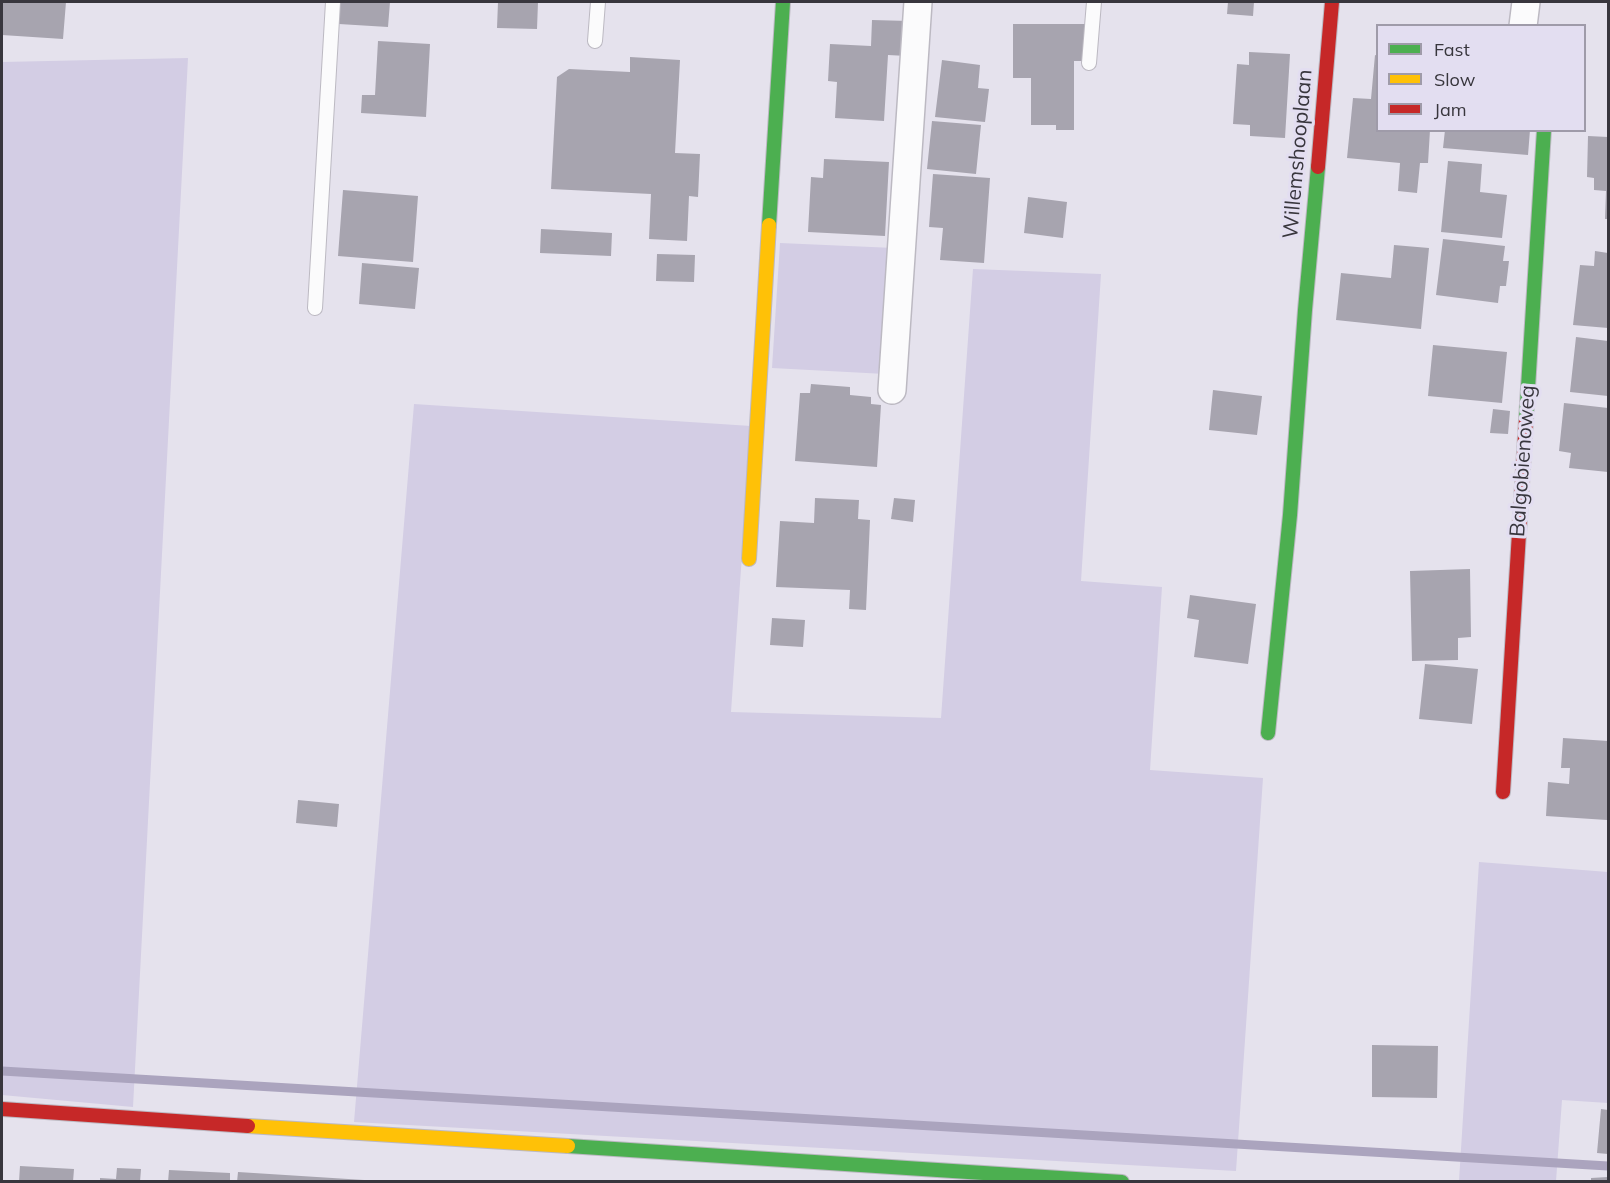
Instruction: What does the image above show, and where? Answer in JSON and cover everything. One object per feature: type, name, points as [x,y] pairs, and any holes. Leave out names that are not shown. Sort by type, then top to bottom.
[{"type":"street","points":[[749,559],[783,2]]},
{"type":"street","points":[[892,390],[918,2]]},
{"type":"street","name":"Willemshooplaan","points":[[1268,733],[1290,515],[1332,2]]},
{"type":"street","points":[[1523,24],[1526,2]]},
{"type":"street","name":"Balgobienoweg","points":[[1503,792],[1544,132]]},
{"type":"street","points":[[2,1109],[1122,1182]]},
{"type":"lane","points":[[315,308],[333,2]]},
{"type":"lane","points":[[595,41],[598,2]]},
{"type":"lane","points":[[1089,63],[1094,2]]},
{"type":"shaded area","points":[[188,58],[133,1107],[2,1095],[2,62]]},
{"type":"shaded area","points":[[780,243],[894,248],[885,374],[772,368]]},
{"type":"shaded area","points":[[973,269],[1101,274],[1081,581],[1162,587],[1150,770],[1263,778],[1236,1171],[354,1122],[414,404],[751,426],[731,712],[941,718]]},
{"type":"shaded area","points":[[1479,862],[1608,872],[1608,1103],[1562,1100],[1556,1181],[1459,1181]]},
{"type":"building","points":[[2,2],[66,2],[63,39],[2,35]]},
{"type":"building","points":[[340,2],[390,2],[388,27],[339,24]]},
{"type":"building","points":[[498,2],[538,2],[537,29],[497,28]]},
{"type":"building","points":[[1228,2],[1254,2],[1253,16],[1227,14]]},
{"type":"building","points":[[872,20],[909,21],[907,56],[888,55],[884,121],[835,118],[837,82],[828,81],[830,44],[871,46]]},
{"type":"building","points":[[1013,24],[1088,24],[1088,61],[1074,61],[1074,130],[1056,130],[1056,125],[1031,125],[1031,78],[1013,78]]},
{"type":"building","points":[[378,41],[430,44],[426,117],[361,113],[362,95],[375,95]]},
{"type":"building","points":[[1249,52],[1290,54],[1285,138],[1250,136],[1250,125],[1233,124],[1237,64],[1249,65]]},
{"type":"building","points":[[1375,55],[1376,132],[1430,132],[1428,163],[1420,163],[1417,193],[1398,191],[1400,163],[1347,158],[1353,98],[1371,99]]},
{"type":"building","points":[[630,57],[680,60],[675,153],[700,154],[698,197],[689,196],[687,241],[649,239],[651,194],[551,189],[557,77],[569,69],[630,72]]},
{"type":"building","points":[[942,60],[980,65],[978,88],[989,89],[985,122],[935,117]]},
{"type":"building","points":[[932,121],[981,125],[976,174],[927,169]]},
{"type":"building","points":[[1445,132],[1530,132],[1528,155],[1443,148]]},
{"type":"building","points":[[1588,136],[1608,137],[1608,219],[1605,219],[1606,191],[1594,190],[1594,178],[1587,177]]},
{"type":"building","points":[[824,159],[889,162],[885,236],[808,232],[811,177],[823,178]]},
{"type":"building","points":[[1448,161],[1482,164],[1480,192],[1507,195],[1502,238],[1441,232]]},
{"type":"building","points":[[933,174],[990,178],[984,263],[940,260],[943,228],[929,227]]},
{"type":"building","points":[[343,190],[418,196],[413,262],[338,256]]},
{"type":"building","points":[[1028,197],[1067,202],[1063,238],[1024,233]]},
{"type":"building","points":[[541,229],[612,233],[611,256],[540,253]]},
{"type":"building","points":[[1443,239],[1505,246],[1503,261],[1509,261],[1506,286],[1500,286],[1498,303],[1436,295]]},
{"type":"building","points":[[1394,245],[1429,248],[1421,329],[1336,320],[1341,273],[1391,278]]},
{"type":"building","points":[[1595,251],[1608,253],[1608,328],[1573,325],[1580,265],[1594,266]]},
{"type":"building","points":[[657,254],[695,255],[694,282],[656,281]]},
{"type":"building","points":[[362,263],[419,268],[415,309],[359,304]]},
{"type":"building","points":[[1576,337],[1608,341],[1608,396],[1570,392]]},
{"type":"building","points":[[1433,345],[1507,352],[1502,403],[1428,396]]},
{"type":"building","points":[[811,384],[850,387],[850,395],[871,397],[871,404],[881,405],[877,467],[795,461],[800,393],[810,393]]},
{"type":"building","points":[[1213,390],[1262,396],[1257,435],[1209,430]]},
{"type":"building","points":[[1564,403],[1608,408],[1608,472],[1569,468],[1571,453],[1559,451]]},
{"type":"building","points":[[1493,409],[1510,411],[1508,434],[1490,433]]},
{"type":"building","points":[[815,498],[859,500],[858,519],[870,520],[866,610],[849,609],[850,590],[776,587],[780,521],[814,523]]},
{"type":"building","points":[[894,498],[915,500],[913,522],[891,519]]},
{"type":"building","points":[[1470,569],[1471,637],[1458,638],[1458,660],[1412,661],[1410,571]]},
{"type":"building","points":[[1190,595],[1256,604],[1248,664],[1194,657],[1199,620],[1187,618]]},
{"type":"building","points":[[772,618],[805,620],[803,647],[770,645]]},
{"type":"building","points":[[1425,664],[1478,669],[1472,724],[1419,719]]},
{"type":"building","points":[[1563,738],[1608,741],[1607,820],[1546,816],[1548,782],[1569,784],[1570,768],[1561,768]]},
{"type":"building","points":[[298,800],[339,804],[337,827],[296,823]]},
{"type":"building","points":[[1372,1045],[1438,1046],[1437,1098],[1372,1097]]},
{"type":"building","points":[[1601,1109],[1608,1110],[1608,1154],[1597,1153]]},
{"type":"building","points":[[20,1166],[74,1169],[73,1182],[19,1182]]},
{"type":"building","points":[[117,1168],[141,1169],[140,1182],[100,1182],[100,1178],[116,1179]]},
{"type":"building","points":[[169,1170],[230,1173],[230,1182],[168,1182]]},
{"type":"building","points":[[238,1172],[364,1180],[364,1182],[237,1182]]},
{"type":"building","points":[[1608,1177],[1608,1182],[1591,1182],[1591,1178]]},
{"type":"waterway","points":[[2,1071],[1608,1166]]},
{"type":"traffic: fast","points":[[769,225],[783,2]]},
{"type":"traffic: fast","points":[[1526,420],[1544,132]]},
{"type":"traffic: fast","points":[[1268,733],[1290,515],[1318,167]]},
{"type":"traffic: fast","points":[[568,1146],[1122,1182]]},
{"type":"traffic: slow","points":[[749,559],[769,225]]},
{"type":"traffic: slow","points":[[248,1126],[568,1146]]},
{"type":"traffic: jam","points":[[1318,167],[1332,2]]},
{"type":"traffic: jam","points":[[1503,792],[1526,420]]},
{"type":"traffic: jam","points":[[2,1109],[248,1126]]}]
